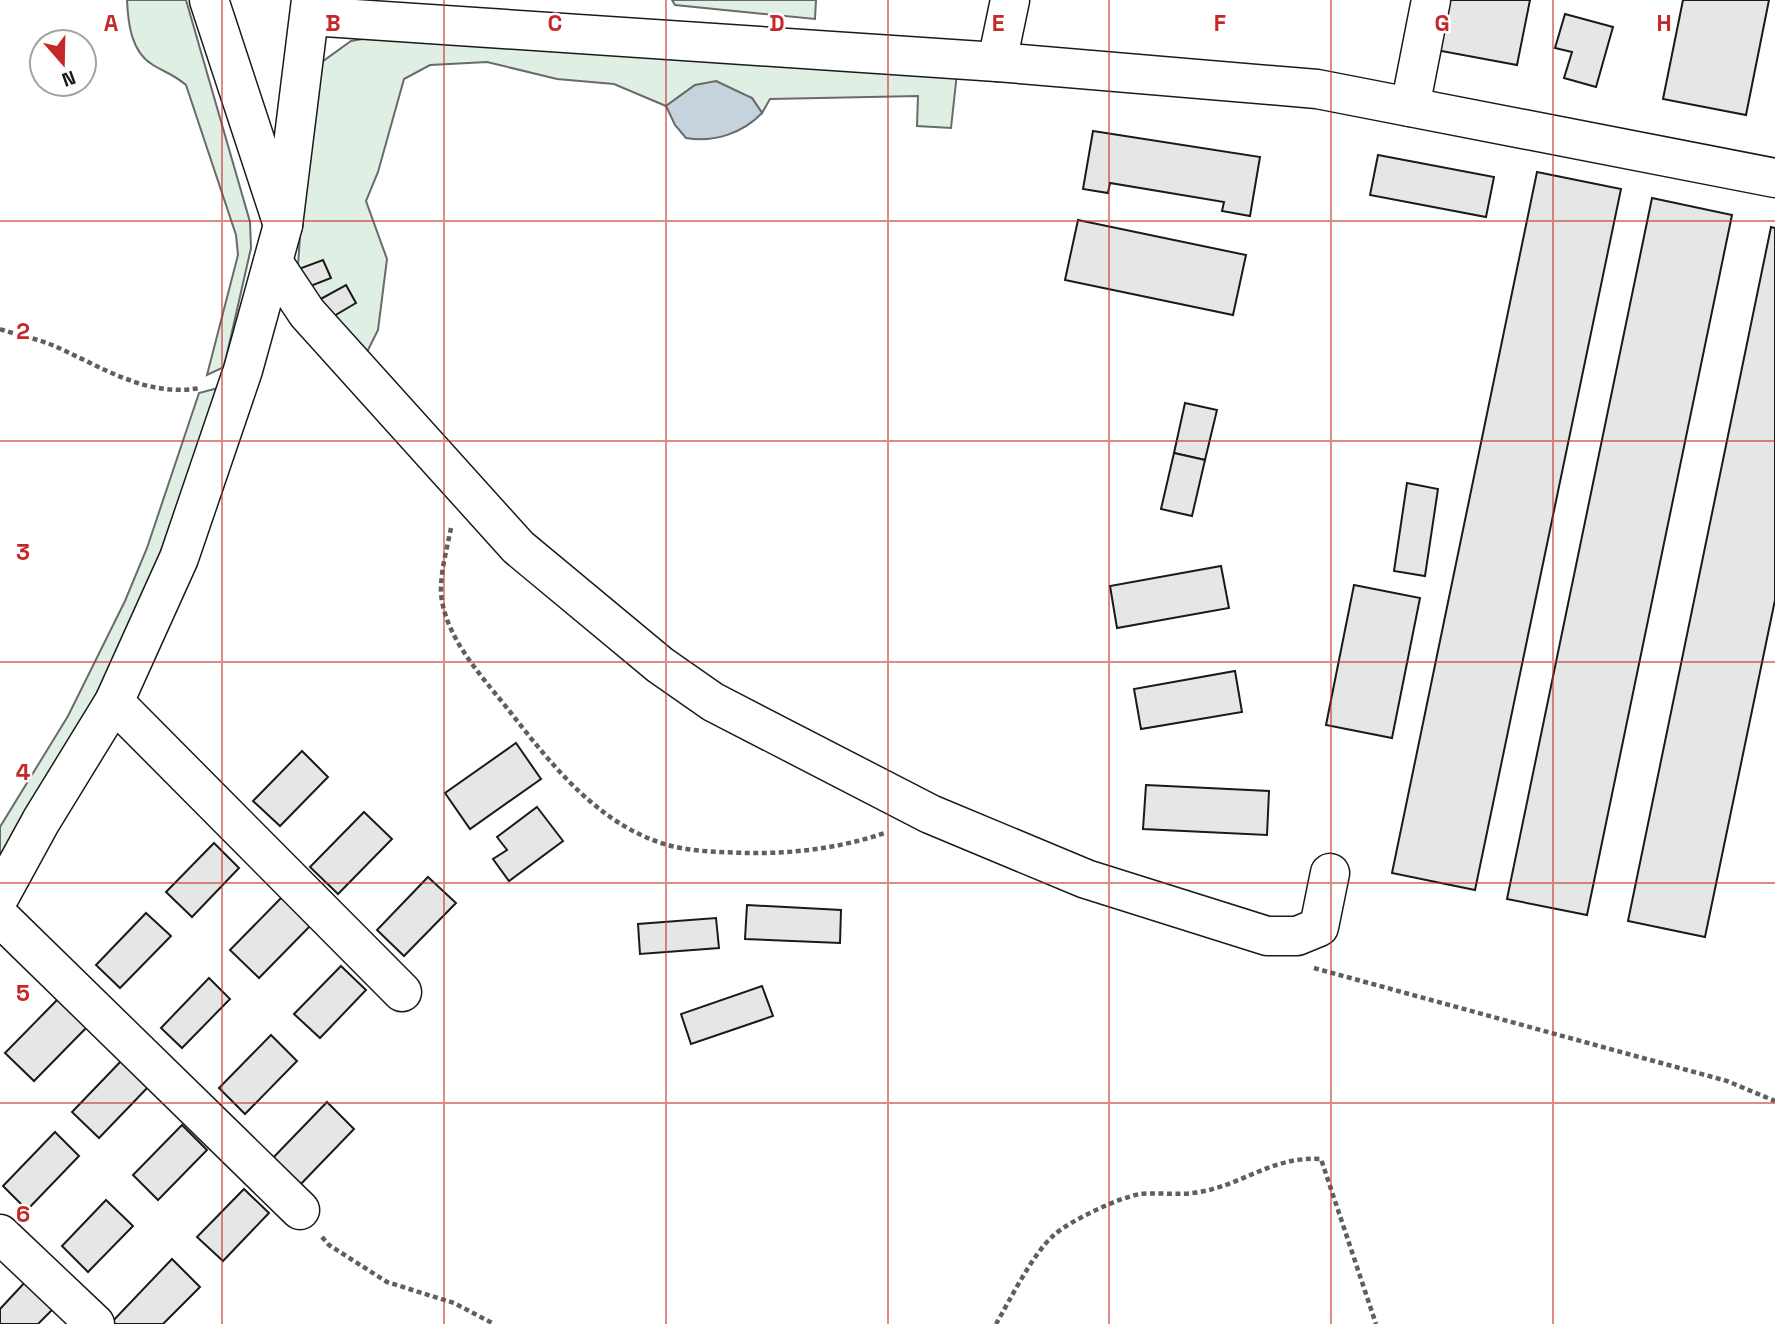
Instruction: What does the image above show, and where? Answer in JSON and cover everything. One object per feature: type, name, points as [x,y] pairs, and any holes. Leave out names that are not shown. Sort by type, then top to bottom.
[{"type":"street","points":[[209,0],[283,225]]},
{"type":"street","points":[[997,62],[1010,0]]},
{"type":"street","points":[[1410,107],[1431,0]]},
{"type":"street","points":[[0,896],[41,821],[114,702],[179,558],[243,370],[283,225],[311,8],[1317,89],[1775,178]]},
{"type":"street","points":[[273,262],[307,313],[518,547],[671,672],[713,702],[930,814],[1086,879],[1267,936],[1297,936],[1319,927],[1329,873]]},
{"type":"street","points":[[114,702],[402,992]]},
{"type":"street","points":[[0,917],[300,1210]]},
{"type":"street","points":[[0,1234],[95,1324]]},
{"type":"path","points":[[0,329],[51,345],[121,379],[156,387],[197,389],[243,370]]},
{"type":"path","points":[[458,482],[442,601],[457,640],[551,764],[599,808],[635,831],[675,846],[712,852],[775,853],[849,845],[930,814]]},
{"type":"path","points":[[1267,936],[1319,971],[1727,1081],[1775,1101]]},
{"type":"path","points":[[996,1324],[1018,1286],[1054,1235],[1102,1208],[1139,1194],[1200,1192],[1267,1166],[1302,1158],[1321,1159],[1376,1324]]},
{"type":"path","points":[[300,1210],[329,1245],[387,1282],[454,1303],[494,1324]]},
{"type":"green space","points":[[127,0],[186,0],[250,222],[251,248],[224,367],[207,375],[238,255],[236,235],[186,85],[153,65],[140,53],[132,36]]},
{"type":"green space","points":[[672,0],[816,0],[815,19],[675,5]]},
{"type":"green space","points":[[392,34],[957,73],[951,128],[917,126],[918,96],[770,99],[762,113],[752,98],[695,85],[666,106],[614,84],[557,79],[487,62],[430,65],[404,79],[378,172],[366,201],[387,259],[378,330],[366,354],[336,324],[298,265],[310,92],[322,62],[351,41]]},
{"type":"green space","points":[[218,388],[135,625],[0,871],[0,827],[68,716],[125,601],[147,548],[199,393]]},
{"type":"shaded area","points":[[716,81],[752,98],[762,113],[746,126],[727,135],[707,139],[686,138],[675,125],[666,106],[695,85]]},
{"type":"building","points":[[1446,0],[1530,0],[1517,65],[1436,50]]},
{"type":"building","points":[[1683,0],[1769,0],[1746,115],[1663,99]]},
{"type":"building","points":[[1565,14],[1613,27],[1596,87],[1564,78],[1572,52],[1555,48]]},
{"type":"building","points":[[1093,131],[1260,157],[1250,216],[1222,211],[1224,202],[1110,183],[1108,193],[1083,189]]},
{"type":"building","points":[[1378,155],[1494,177],[1486,217],[1370,195]]},
{"type":"building","points":[[1537,172],[1621,189],[1475,890],[1392,873]]},
{"type":"building","points":[[1652,198],[1732,215],[1587,915],[1507,899]]},
{"type":"building","points":[[1078,220],[1246,255],[1233,315],[1065,280]]},
{"type":"building","points":[[1771,227],[1775,228],[1775,600],[1705,937],[1628,921]]},
{"type":"building","points":[[323,260],[331,278],[303,289],[296,270]]},
{"type":"building","points":[[346,285],[356,303],[327,320],[317,301]]},
{"type":"building","points":[[1185,403],[1217,410],[1205,460],[1174,453]]},
{"type":"building","points":[[1174,453],[1205,460],[1192,516],[1161,509]]},
{"type":"building","points":[[1407,483],[1438,489],[1425,576],[1394,571]]},
{"type":"building","points":[[1221,566],[1229,608],[1117,628],[1110,586]]},
{"type":"building","points":[[1354,585],[1420,598],[1392,738],[1326,725]]},
{"type":"building","points":[[1235,671],[1242,712],[1141,729],[1134,689]]},
{"type":"building","points":[[516,743],[541,779],[470,829],[445,793]]},
{"type":"building","points":[[302,751],[328,777],[280,826],[253,801]]},
{"type":"building","points":[[1146,785],[1269,791],[1267,835],[1143,829]]},
{"type":"building","points":[[537,807],[563,841],[509,881],[493,859],[507,850],[497,837]]},
{"type":"building","points":[[364,812],[392,839],[338,894],[310,867]]},
{"type":"building","points":[[214,843],[239,868],[192,917],[166,892]]},
{"type":"building","points":[[428,877],[456,903],[404,956],[377,930]]},
{"type":"building","points":[[284,895],[313,923],[259,978],[230,950]]},
{"type":"building","points":[[747,905],[841,910],[840,943],[745,939]]},
{"type":"building","points":[[146,913],[171,936],[120,988],[96,965]]},
{"type":"building","points":[[716,918],[719,948],[640,954],[638,924]]},
{"type":"building","points":[[341,966],[366,990],[320,1038],[294,1014]]},
{"type":"building","points":[[209,978],[230,999],[182,1048],[161,1028]]},
{"type":"building","points":[[762,986],[773,1016],[691,1044],[681,1014]]},
{"type":"building","points":[[60,997],[89,1025],[34,1081],[5,1053]]},
{"type":"building","points":[[271,1035],[297,1061],[245,1114],[219,1088]]},
{"type":"building","points":[[124,1058],[151,1084],[99,1138],[72,1112]]},
{"type":"building","points":[[327,1102],[354,1129],[297,1188],[269,1162]]},
{"type":"building","points":[[182,1125],[207,1150],[158,1200],[133,1175]]},
{"type":"building","points":[[55,1132],[79,1156],[27,1210],[3,1186]]},
{"type":"building","points":[[244,1189],[269,1213],[223,1261],[197,1237]]},
{"type":"building","points":[[106,1200],[133,1226],[88,1272],[62,1246]]},
{"type":"building","points":[[172,1259],[200,1287],[163,1324],[110,1324]]},
{"type":"building","points":[[27,1280],[55,1307],[38,1324],[0,1324],[0,1309]]}]
